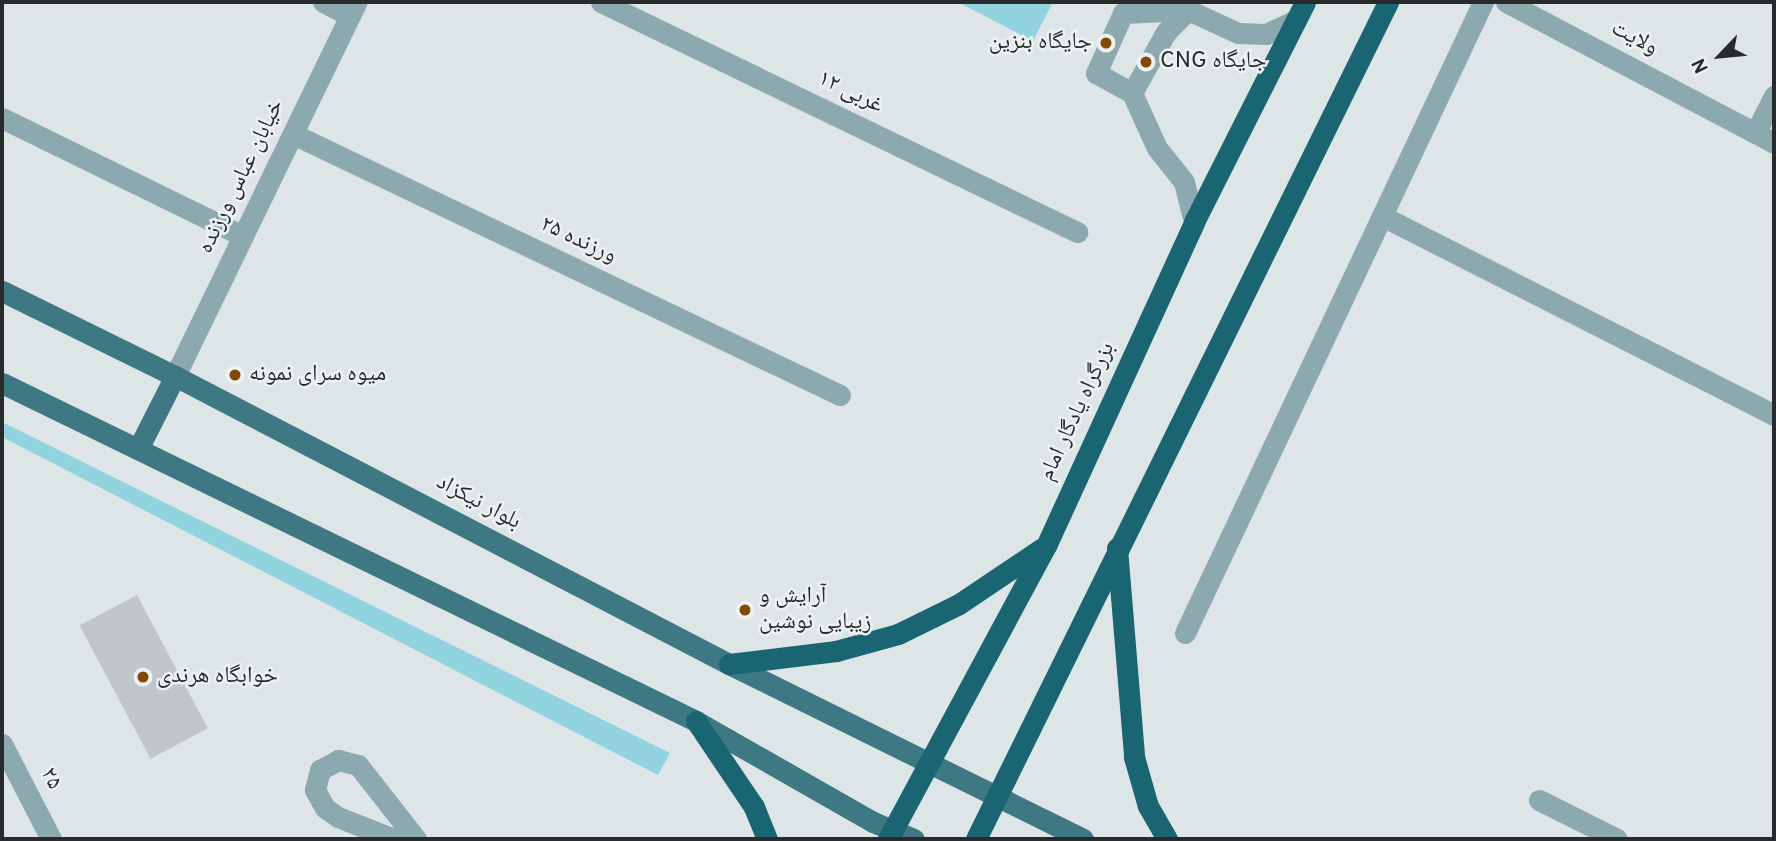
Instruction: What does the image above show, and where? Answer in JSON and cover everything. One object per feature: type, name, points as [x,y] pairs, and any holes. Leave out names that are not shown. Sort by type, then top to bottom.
[{"type":"highway","points":[[976,839],[1117,547],[1388,2]]},
{"type":"highway","name":"بزرگراه یادگار امام","points":[[890,835],[1046,546],[1194,222],[1301,11]]},
{"type":"highway","points":[[729,664],[836,651],[898,634],[959,604],[1046,546]]},
{"type":"highway","points":[[1117,547],[1134,757],[1148,806],[1167,839]]},
{"type":"highway","points":[[696,721],[754,807],[767,839]]},
{"type":"main road","name":"بلوار نیکزاد","points":[[2,291],[175,376],[729,664],[1083,839]]},
{"type":"main road","points":[[138,449],[175,376]]},
{"type":"main road","points":[[2,383],[696,721],[890,835],[914,839]]},
{"type":"street","points":[[323,2],[354,9]]},
{"type":"street","name":"غربی ۱۲","points":[[601,2],[1077,232]]},
{"type":"street","points":[[1185,633],[1483,2]]},
{"type":"street","name":"ولایت","points":[[1506,2],[1765,138]]},
{"type":"street","name":"خیابان عباس ورزنده","points":[[175,376],[354,9]]},
{"type":"street","points":[[1194,222],[1184,182],[1157,148],[1132,93],[1096,73],[1123,13],[1188,10],[1238,33],[1266,34],[1301,11]]},
{"type":"street","points":[[1132,93],[1166,32],[1188,10]]},
{"type":"street","points":[[1765,138],[1774,96]]},
{"type":"street","points":[[2,118],[243,236]]},
{"type":"street","name":"ورزنده ۲۵","points":[[293,134],[840,395]]},
{"type":"street","points":[[1382,216],[1774,415]]},
{"type":"street","name":"۲۵","points":[[2,744],[51,839]]},
{"type":"street","points":[[394,839],[338,817],[325,808],[314,790],[320,770],[338,760],[358,765],[416,839]]},
{"type":"street","points":[[1539,800],[1617,839]]},
{"type":"shaded area","points":[[958,2],[1053,2],[1033,41]]},
{"type":"shaded area","points":[[2,422],[670,753],[658,775],[2,437]]},
{"type":"building","name":"خوابگاه هرندی","points":[[137,595],[208,728],[150,759],[80,626]]},
{"type":"place","name":"جایگاه بنزین","points":[[1106,43]]},
{"type":"place","name":"CNG جایگاه","points":[[1146,62]]},
{"type":"place","name":"میوه سرای نمونه","points":[[235,375]]},
{"type":"place","name":"آرایش و زیبایی نوشین","points":[[745,610]]},
{"type":"place","name":"خوابگاه هرندی","points":[[143,677]]}]
